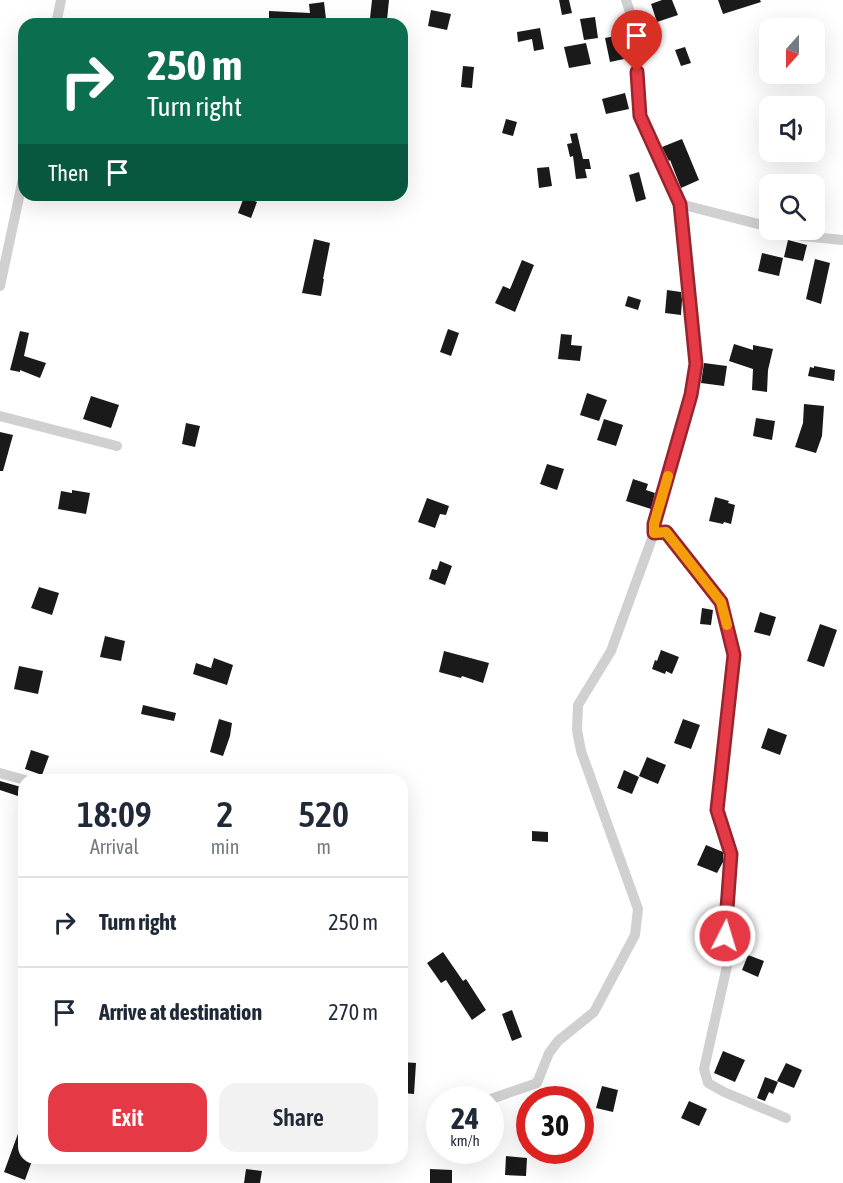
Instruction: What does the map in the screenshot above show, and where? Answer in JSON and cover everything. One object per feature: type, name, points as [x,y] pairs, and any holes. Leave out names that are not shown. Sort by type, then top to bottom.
[{"type":"street","points":[[57,18],[61,0]]},
{"type":"street","points":[[504,1094],[537,1083],[549,1053],[558,1041],[594,1012],[635,935],[638,909],[581,751],[577,730],[578,705],[611,651],[654,533],[654,524],[691,395],[696,364],[680,204],[640,116],[635,28],[626,0]]},
{"type":"street","points":[[0,286],[18,201]]},
{"type":"street","points":[[680,204],[759,224]]},
{"type":"street","points":[[825,238],[843,240]]},
{"type":"street","points":[[0,416],[117,446]]},
{"type":"street","points":[[654,533],[666,532],[721,602],[734,655],[717,810],[731,854],[725,936],[727,966],[704,1069],[708,1083],[716,1088],[786,1118]]},
{"type":"street","points":[[0,773],[18,778]]},
{"type":"building","points":[[372,0],[389,0],[387,18],[370,18]]},
{"type":"building","points":[[559,0],[569,0],[572,13],[562,15]]},
{"type":"building","points":[[662,0],[672,0],[678,15],[657,22],[651,4]]},
{"type":"building","points":[[718,0],[760,0],[761,2],[723,14]]},
{"type":"building","points":[[324,2],[326,18],[269,18],[269,11],[310,13],[309,4]]},
{"type":"building","points":[[431,10],[451,14],[447,30],[428,26]]},
{"type":"building","points":[[595,17],[598,38],[584,40],[580,19]]},
{"type":"building","points":[[540,28],[544,49],[534,51],[532,39],[518,42],[517,32]]},
{"type":"building","points":[[620,35],[624,59],[610,62],[605,38]]},
{"type":"building","points":[[586,43],[591,64],[569,68],[564,47]]},
{"type":"building","points":[[685,47],[691,63],[681,66],[675,50]]},
{"type":"building","points":[[463,66],[474,67],[472,88],[461,87]]},
{"type":"building","points":[[625,93],[629,109],[606,114],[602,99]]},
{"type":"building","points":[[506,119],[517,122],[513,136],[502,133]]},
{"type":"building","points":[[577,133],[583,159],[589,159],[591,169],[585,169],[587,178],[576,179],[573,156],[570,157],[567,144],[572,143],[570,134]]},
{"type":"building","points":[[682,139],[699,180],[681,188],[662,147]]},
{"type":"building","points":[[549,167],[552,186],[539,188],[537,168]]},
{"type":"building","points":[[639,172],[646,199],[636,202],[629,175]]},
{"type":"building","points":[[242,201],[257,202],[251,218],[238,213]]},
{"type":"building","points":[[314,239],[330,243],[321,296],[302,293]]},
{"type":"building","points":[[788,240],[807,245],[803,261],[784,257]]},
{"type":"building","points":[[762,253],[783,258],[779,276],[758,271]]},
{"type":"building","points":[[815,259],[830,263],[821,304],[806,299]]},
{"type":"building","points":[[522,260],[534,265],[515,312],[495,303],[503,286],[510,289]]},
{"type":"building","points":[[667,290],[681,292],[681,315],[665,313]]},
{"type":"building","points":[[628,296],[641,300],[638,310],[625,306]]},
{"type":"building","points":[[448,329],[459,333],[451,356],[440,352]]},
{"type":"building","points":[[20,331],[29,333],[24,356],[46,363],[40,378],[20,370],[20,372],[10,370]]},
{"type":"building","points":[[561,334],[572,335],[571,345],[582,346],[580,361],[558,359]]},
{"type":"building","points":[[734,344],[753,350],[753,345],[773,349],[768,370],[767,392],[752,390],[753,369],[729,361]]},
{"type":"building","points":[[704,363],[727,366],[724,386],[701,383]]},
{"type":"building","points":[[814,366],[835,370],[834,381],[808,376],[810,367],[814,368]]},
{"type":"building","points":[[587,393],[607,400],[599,421],[580,415]]},
{"type":"building","points":[[91,396],[119,405],[111,428],[83,419]]},
{"type":"building","points":[[804,404],[824,406],[822,436],[816,453],[795,447],[803,423]]},
{"type":"building","points":[[756,418],[775,421],[772,440],[753,436]]},
{"type":"building","points":[[604,419],[623,425],[616,446],[597,440]]},
{"type":"building","points":[[186,423],[200,426],[195,447],[182,444]]},
{"type":"building","points":[[0,432],[13,435],[3,471],[0,471]]},
{"type":"building","points":[[547,464],[564,469],[557,490],[540,484]]},
{"type":"building","points":[[633,479],[648,484],[646,490],[655,493],[651,509],[626,501]]},
{"type":"building","points":[[72,490],[90,493],[86,514],[58,509],[61,491],[72,493]]},
{"type":"building","points":[[715,497],[735,505],[731,524],[709,521]]},
{"type":"building","points":[[427,498],[449,506],[446,515],[440,514],[435,528],[418,522]]},
{"type":"building","points":[[440,561],[452,566],[445,585],[429,579],[432,569],[437,570]]},
{"type":"building","points":[[39,587],[59,593],[52,615],[31,608]]},
{"type":"building","points":[[702,608],[713,610],[711,625],[700,624]]},
{"type":"building","points":[[760,612],[776,617],[770,636],[754,632]]},
{"type":"building","points":[[820,624],[837,630],[824,667],[807,661]]},
{"type":"building","points":[[105,636],[125,641],[121,661],[100,657]]},
{"type":"building","points":[[661,650],[679,657],[672,674],[652,669]]},
{"type":"building","points":[[444,651],[489,663],[483,683],[439,672]]},
{"type":"building","points":[[214,658],[233,665],[227,685],[193,674],[196,663],[211,668]]},
{"type":"building","points":[[19,666],[43,671],[38,694],[14,689]]},
{"type":"building","points":[[143,705],[176,713],[174,721],[141,714]]},
{"type":"building","points":[[219,719],[232,723],[223,756],[210,752]]},
{"type":"building","points":[[683,719],[700,725],[691,749],[674,743]]},
{"type":"building","points":[[768,728],[787,735],[780,755],[761,748]]},
{"type":"building","points":[[31,750],[49,756],[42,774],[25,769]]},
{"type":"building","points":[[647,757],[666,765],[658,784],[639,776]]},
{"type":"building","points":[[624,770],[639,777],[632,794],[617,788]]},
{"type":"building","points":[[0,781],[18,786],[18,796],[0,790]]},
{"type":"building","points":[[532,831],[548,832],[548,842],[532,841]]},
{"type":"building","points":[[706,845],[723,852],[723,862],[717,873],[697,865]]},
{"type":"building","points":[[443,952],[463,981],[466,979],[486,1010],[472,1020],[446,980],[441,983],[427,963]]},
{"type":"building","points":[[748,955],[764,961],[758,977],[742,970]]},
{"type":"building","points":[[512,1010],[522,1037],[512,1041],[502,1014]]},
{"type":"building","points":[[723,1051],[745,1060],[735,1082],[714,1073]]},
{"type":"building","points":[[408,1062],[416,1063],[414,1094],[408,1094]]},
{"type":"building","points":[[786,1063],[802,1070],[794,1088],[777,1081]]},
{"type":"building","points":[[765,1077],[778,1082],[773,1094],[769,1092],[765,1101],[757,1098]]},
{"type":"building","points":[[602,1086],[618,1090],[613,1112],[596,1108]]},
{"type":"building","points":[[689,1101],[707,1109],[699,1126],[681,1118]]},
{"type":"building","points":[[18,1134],[18,1164],[31,1164],[25,1180],[4,1172]]},
{"type":"building","points":[[506,1156],[516,1157],[516,1164],[527,1164],[526,1176],[505,1175]]},
{"type":"building","points":[[246,1169],[262,1171],[260,1183],[244,1183]]},
{"type":"building","points":[[430,1169],[452,1170],[452,1183],[430,1183]]},
{"type":"slow traffic","points":[[668,476],[654,524],[654,533],[666,532],[721,602],[727,625]]},
{"type":"route","points":[[637,72],[640,116],[680,204],[696,364],[691,395],[654,524],[654,533],[666,532],[721,602],[734,655],[717,810],[731,854],[725,936]]}]
